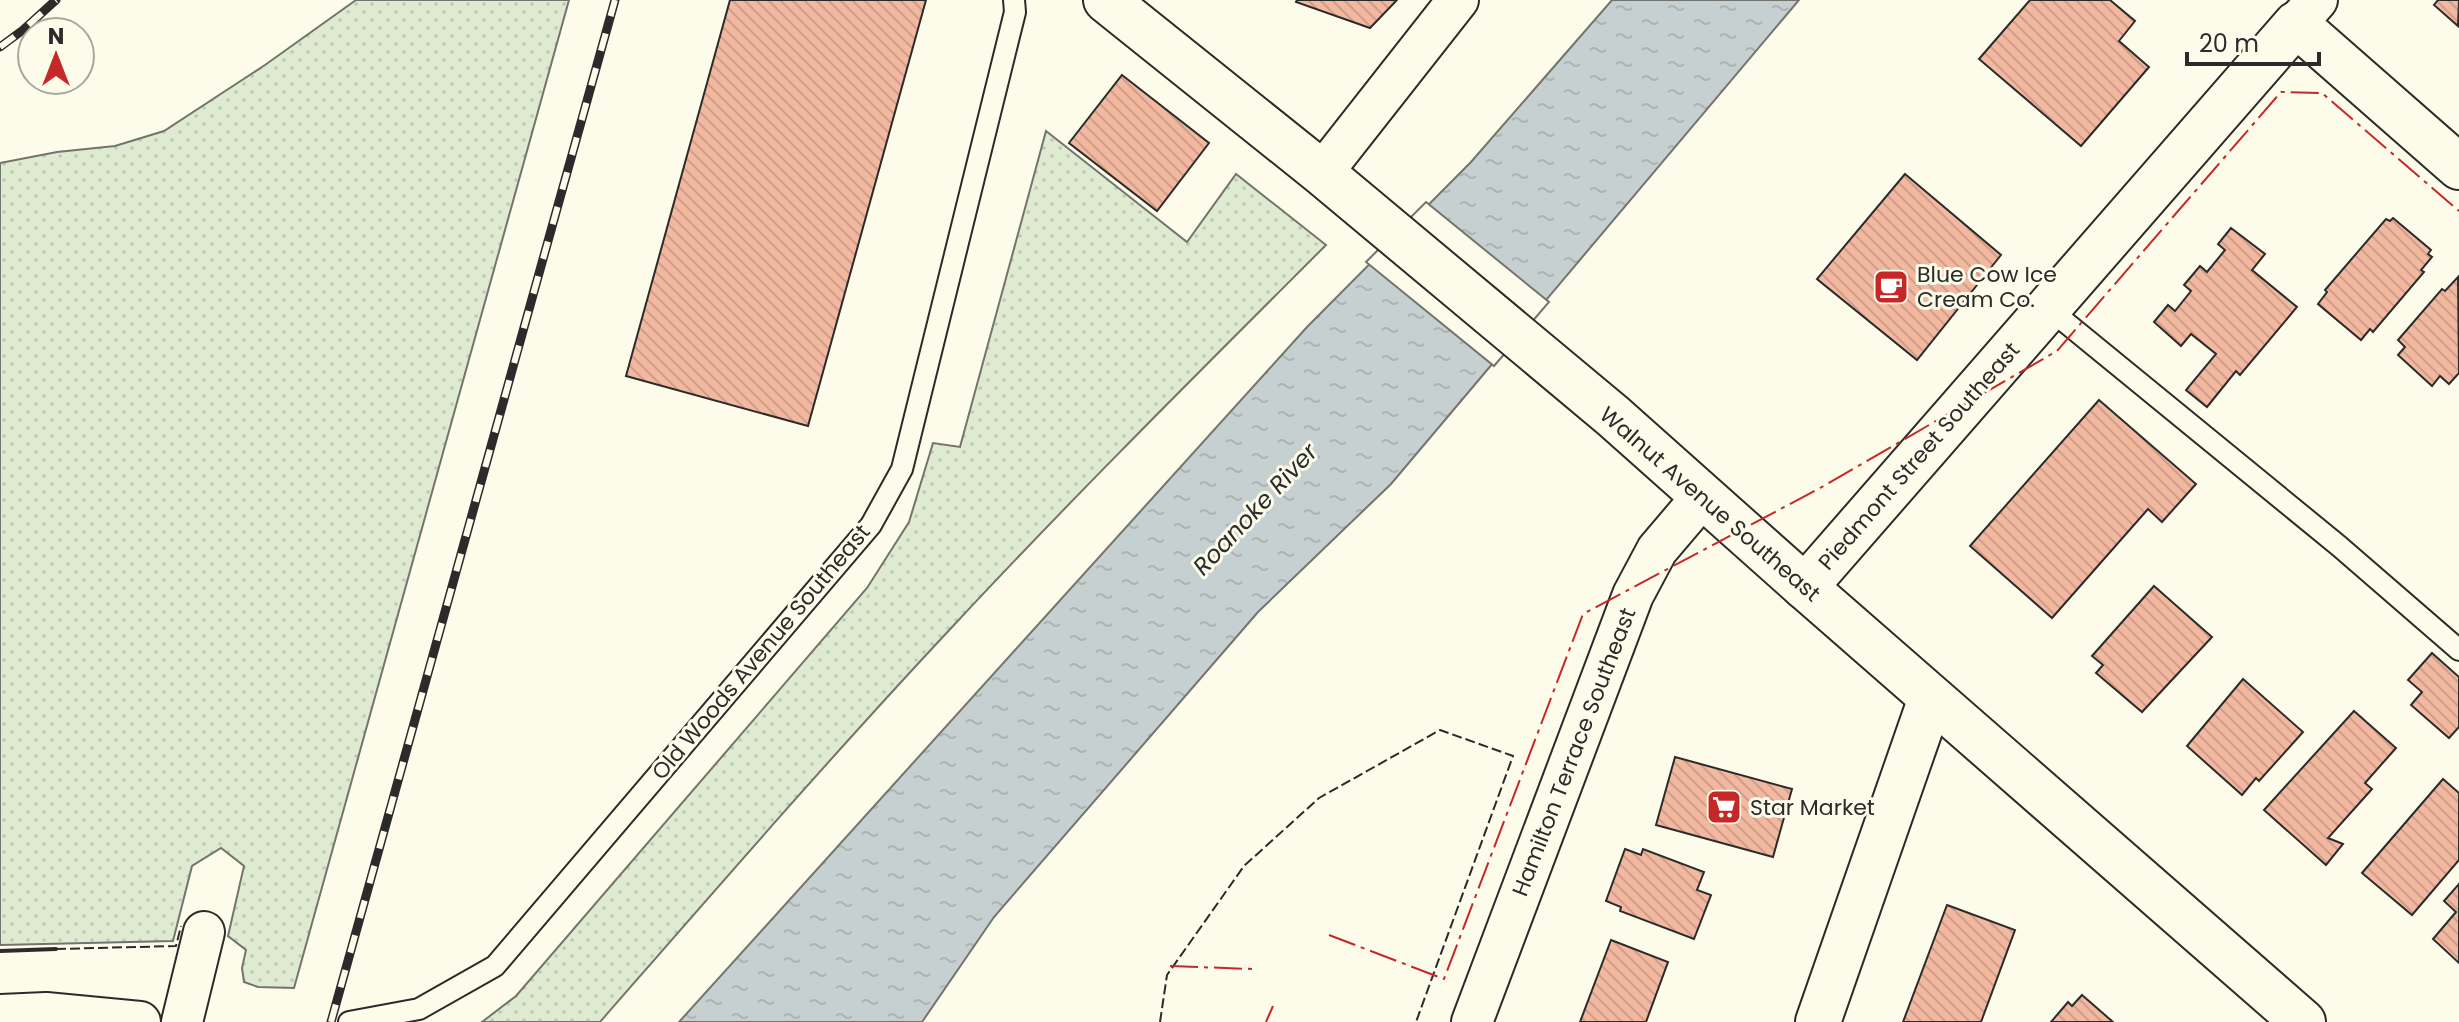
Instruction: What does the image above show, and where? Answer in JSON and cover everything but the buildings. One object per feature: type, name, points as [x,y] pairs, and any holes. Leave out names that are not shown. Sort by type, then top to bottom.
[{"type":"main road","name":"Walnut Avenue Southeast","points":[[1106,0],[1322,173],[1613,416],[2303,1022]]},
{"type":"main road","points":[[2306,12],[2459,167]]},
{"type":"main road","name":"Piedmont Street Southeast","points":[[1805,587],[2306,12]]},
{"type":"main road","points":[[1818,1022],[1931,698]]},
{"type":"street","points":[[1322,173],[1458,0]]},
{"type":"street","name":"Hamilton Terrace Southeast","points":[[1472,1022],[1633,595],[1657,550],[1702,497]]},
{"type":"street","points":[[182,1022],[204,932]]},
{"type":"street","points":[[0,1015],[46,1013],[140,1022]]},
{"type":"lane","name":"Old Woods Avenue Southeast","points":[[349,1022],[419,1009],[495,966],[871,525],[902,469],[1015,12],[1014,0]]},
{"type":"lane","points":[[2048,308],[2339,546],[2459,650]]},
{"type":"green space","points":[[356,0],[569,0],[294,988],[258,987],[244,982],[242,968],[246,950],[228,936],[244,866],[221,848],[192,866],[173,941],[0,945],[0,163],[57,152],[115,146],[164,131],[265,65]]},
{"type":"green space","points":[[1046,131],[1187,242],[1236,174],[1326,245],[954,625],[600,1022],[482,1022],[516,996],[867,588],[909,522],[933,443],[960,447]]},
{"type":"water","name":"Roanoke River","points":[[1612,0],[1799,0],[1391,484],[1258,612],[994,917],[922,1022],[679,1022],[1307,327],[1471,162]]},
{"type":"pier","points":[[1426,202],[1549,302],[1494,366],[1366,262]]},
{"type":"railway","points":[[0,47],[56,0]]},
{"type":"railway","points":[[331,1022],[615,0]]},
{"type":"fence","points":[[1160,1022],[1167,975],[1244,866],[1319,798],[1440,730],[1513,756],[1416,1022]]},
{"type":"fence","points":[[56,949],[176,946],[181,926]]},
{"type":"wall","points":[[0,951],[56,949]]},
{"type":"power","points":[[1329,935],[1444,979],[1583,614],[1820,488],[2057,351],[2281,92],[2322,93],[2459,211]]},
{"type":"power","points":[[1170,966],[1252,969]]},
{"type":"power","points":[[1266,1022],[1273,1006]]},
{"type":"place","name":"Blue Cow Ice Cream Co.","points":[[1891,287]]},
{"type":"place","name":"Star Market","points":[[1724,807]]}]
